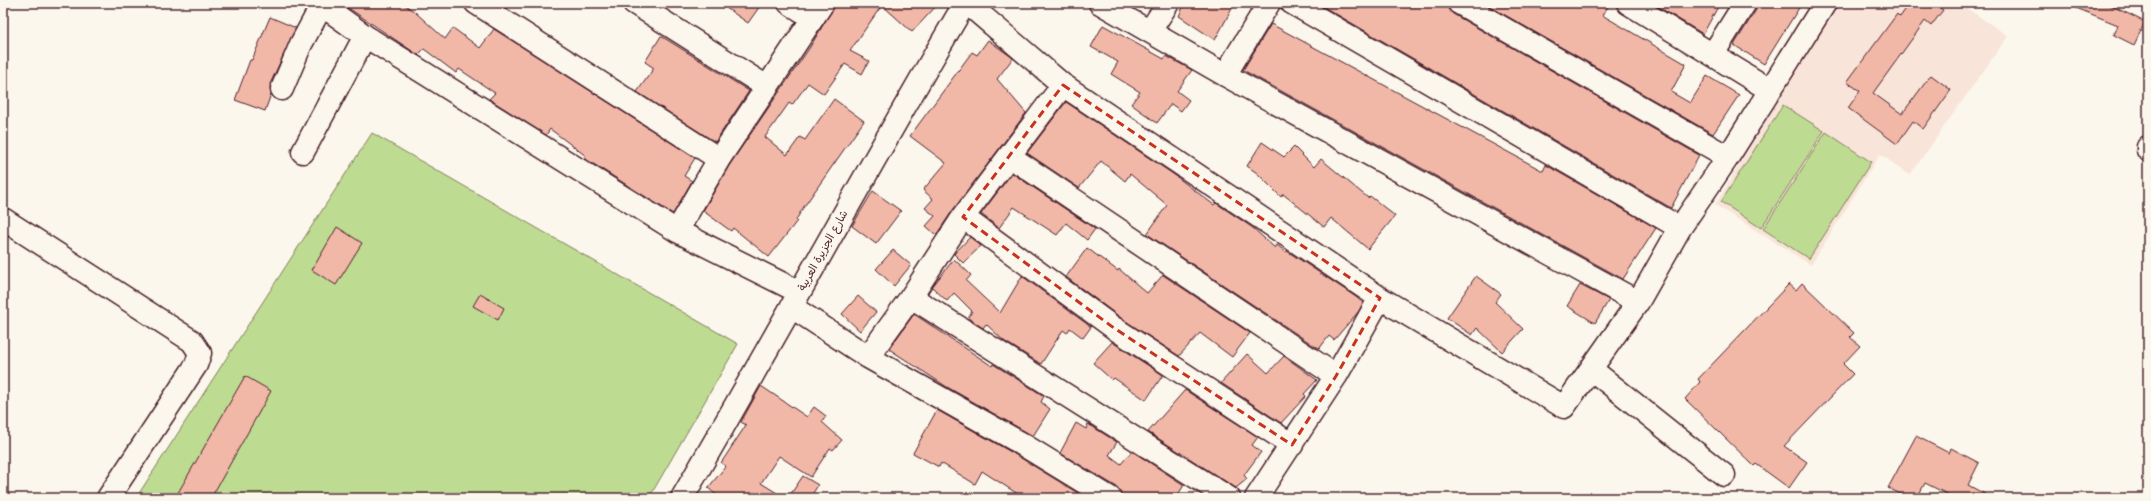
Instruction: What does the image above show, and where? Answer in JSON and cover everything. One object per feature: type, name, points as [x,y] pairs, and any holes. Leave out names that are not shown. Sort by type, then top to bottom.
[{"type":"street","points":[[476,3],[719,159]]},
{"type":"street","points":[[634,3],[767,87]]},
{"type":"street","points":[[678,231],[719,159],[818,10],[789,3]]},
{"type":"street","points":[[966,3],[1062,85],[1380,298],[1564,407],[1638,302],[1680,228],[1728,157],[1825,3]]},
{"type":"street","name":"شارع الجزيرة العربية","points":[[682,498],[880,147],[966,3]]},
{"type":"street","points":[[1100,3],[1225,75],[1638,302]]},
{"type":"street","points":[[1150,31],[1168,3]]},
{"type":"street","points":[[1225,75],[1269,3]]},
{"type":"street","points":[[1292,3],[1680,228]]},
{"type":"street","points":[[1459,3],[1728,157]]},
{"type":"street","points":[[1713,54],[1745,3]]},
{"type":"street","points":[[282,89],[301,44],[322,4],[365,36],[678,231],[795,300],[868,357],[1017,441],[1110,498]]},
{"type":"street","points":[[1640,6],[1770,90]]},
{"type":"street","points":[[303,152],[365,36]]},
{"type":"street","points":[[868,357],[911,297],[963,217],[1062,85]]},
{"type":"street","points":[[1009,156],[1336,376]]},
{"type":"street","points":[[963,217],[1114,328],[1292,444]]},
{"type":"street","points":[[3,219],[192,341],[200,353],[196,365],[108,498]]},
{"type":"street","points":[[911,297],[1229,498]]},
{"type":"street","points":[[1256,498],[1336,376],[1380,298]]},
{"type":"street","points":[[1591,369],[1724,475]]},
{"type":"highlighted area","points":[[1063,85],[1380,298],[1336,376],[1292,445],[1114,328],[963,217]]},
{"type":"shaded area","points":[[1837,3],[1959,3],[2008,36],[1910,175],[1880,154],[1811,265],[1715,205]]},
{"type":"green space","points":[[1783,105],[1824,131],[1761,228],[1721,202]]},
{"type":"green space","points":[[1826,132],[1871,162],[1809,259],[1763,229]]},
{"type":"green space","points":[[372,133],[738,344],[649,498],[136,498]]},
{"type":"building","points":[[341,3],[402,3],[415,12],[445,39],[453,28],[480,48],[494,29],[695,158],[684,176],[692,181],[673,214],[584,158],[586,156],[550,129],[546,135],[489,99],[495,93],[459,69],[456,73],[424,49],[418,55]]},
{"type":"building","points":[[719,3],[762,3],[748,23]]},
{"type":"building","points":[[836,3],[939,3],[912,32],[882,5],[850,51],[869,61],[862,74],[845,64],[824,94],[808,83],[792,105],[789,103],[765,137],[787,155],[800,137],[805,140],[834,99],[864,121],[803,208],[796,220],[797,221],[769,257],[733,228],[731,231],[703,211],[730,164],[810,47]]},
{"type":"building","points":[[1185,3],[1235,3],[1215,40],[1179,16]]},
{"type":"building","points":[[1317,3],[1447,3],[1448,9],[1453,14],[1699,155],[1671,208]]},
{"type":"building","points":[[1484,3],[1611,3],[1602,15],[1686,64],[1671,92],[1690,103],[1707,76],[1739,95],[1713,134]]},
{"type":"building","points":[[1652,3],[1720,3],[1703,34]]},
{"type":"building","points":[[1757,3],[1802,3],[1764,64],[1734,45],[1756,10]]},
{"type":"building","points":[[1910,3],[1933,3],[1943,10],[1931,26],[1925,21],[1873,93],[1902,114],[1931,75],[1951,90],[1923,129],[1913,121],[1897,144],[1848,108],[1860,91],[1847,82],[1897,14],[1900,17]]},
{"type":"building","points":[[2064,3],[2106,3],[2145,22],[2134,45],[2114,35],[2118,25]]},
{"type":"building","points":[[270,17],[296,28],[270,84],[271,94],[265,111],[235,100],[250,60],[252,60]]},
{"type":"building","points":[[1271,24],[1543,171],[1546,165],[1656,228],[1623,279],[1243,70]]},
{"type":"building","points":[[1103,25],[1164,59],[1166,56],[1192,70],[1177,91],[1189,100],[1181,111],[1171,104],[1157,123],[1131,104],[1140,92],[1111,74],[1118,62],[1091,47]]},
{"type":"building","points":[[661,36],[749,91],[715,142],[637,92],[654,68],[645,62]]},
{"type":"building","points":[[988,40],[1013,58],[997,79],[1026,113],[936,235],[926,226],[935,216],[925,208],[933,199],[923,190],[946,163],[910,136],[972,52],[977,55]]},
{"type":"building","points":[[1066,102],[1173,174],[1214,205],[1216,203],[1253,228],[1275,248],[1277,245],[1286,252],[1287,251],[1356,297],[1363,303],[1359,311],[1334,340],[1329,336],[1319,349],[1147,234],[1167,205],[1130,174],[1125,181],[1101,161],[1079,188],[1027,153]]},
{"type":"building","points":[[1262,142],[1284,157],[1294,147],[1314,167],[1321,159],[1368,198],[1370,196],[1395,216],[1368,249],[1331,218],[1324,227],[1283,194],[1281,197],[1257,173],[1247,166]]},
{"type":"building","points":[[1012,173],[1095,229],[1087,240],[1066,223],[1057,235],[1014,207],[999,228],[981,214]]},
{"type":"building","points":[[873,191],[901,211],[876,244],[852,226]]},
{"type":"building","points":[[337,227],[362,243],[336,285],[312,270]]},
{"type":"building","points":[[970,237],[981,246],[963,263],[954,254]]},
{"type":"building","points":[[1087,248],[1118,271],[1119,269],[1147,293],[1163,275],[1250,333],[1232,357],[1200,333],[1179,356],[1121,318],[1066,277]]},
{"type":"building","points":[[893,250],[911,265],[894,286],[876,269]]},
{"type":"building","points":[[954,259],[971,275],[966,281],[1000,313],[1022,276],[1091,327],[1083,338],[1070,328],[1067,333],[1063,330],[1041,364],[1004,341],[986,324],[983,328],[968,318],[972,311],[954,293],[947,301],[932,287]]},
{"type":"building","points":[[1476,276],[1501,294],[1495,302],[1523,329],[1502,352],[1477,328],[1472,335],[1447,318]]},
{"type":"building","points":[[1802,283],[1854,333],[1850,337],[1860,346],[1843,364],[1853,374],[1784,446],[1807,462],[1789,488],[1756,464],[1754,466],[1685,399],[1700,382],[1698,379],[1789,284],[1796,290]]},
{"type":"building","points":[[1580,285],[1609,300],[1595,323],[1567,306]]},
{"type":"building","points":[[480,294],[504,308],[498,320],[473,306]]},
{"type":"building","points":[[858,296],[876,312],[860,331],[842,314]]},
{"type":"building","points":[[914,314],[992,366],[993,364],[1044,396],[1041,402],[1050,409],[1033,436],[947,387],[889,349]]},
{"type":"building","points":[[1112,342],[1163,375],[1146,400],[1114,378],[1112,380],[1093,363]]},
{"type":"building","points":[[1247,354],[1268,373],[1284,356],[1317,380],[1304,394],[1306,396],[1281,423],[1221,383]]},
{"type":"building","points":[[245,376],[271,391],[211,498],[175,498]]},
{"type":"building","points":[[761,386],[807,417],[814,407],[826,416],[822,422],[842,440],[833,450],[830,448],[811,477],[779,456],[761,483],[785,498],[720,498],[708,488],[726,466],[721,463],[746,425],[741,422]]},
{"type":"building","points":[[1185,390],[1258,437],[1252,445],[1261,452],[1244,475],[1247,479],[1236,488],[1148,432]]},
{"type":"building","points":[[937,410],[1011,452],[1086,498],[1024,498],[982,471],[975,484],[941,463],[939,467],[913,453]]},
{"type":"building","points":[[1076,423],[1086,429],[1088,424],[1117,442],[1109,455],[1121,464],[1132,451],[1184,485],[1176,498],[1122,498],[1121,492],[1117,487],[1060,453]]},
{"type":"building","points":[[1916,436],[1949,453],[1951,448],[1979,463],[1968,485],[1992,498],[1955,498],[1925,483],[1917,498],[1909,498],[1888,488]]},
{"type":"building","points":[[803,476],[818,485],[810,498],[788,498]]}]
